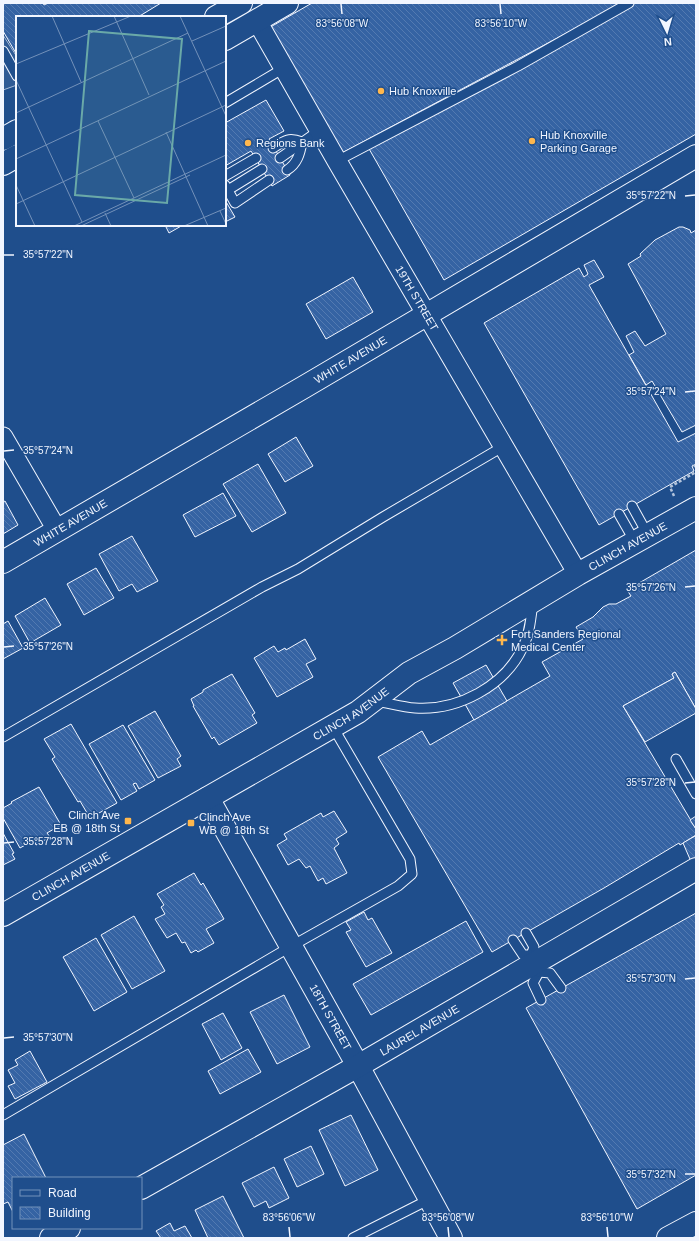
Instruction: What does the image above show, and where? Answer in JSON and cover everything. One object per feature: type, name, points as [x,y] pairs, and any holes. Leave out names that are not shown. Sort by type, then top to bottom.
[{"type":"street","points":[[218,16],[241,3]]},
{"type":"street","points":[[226,38],[252,12],[287,3]]},
{"type":"street","name":"19TH STREET","points":[[252,12],[337,162],[578,574]]},
{"type":"street","points":[[3,139],[16,132]]},
{"type":"street","name":"WHITE AVENUE","points":[[3,562],[696,156]]},
{"type":"street","points":[[3,164],[16,157]]},
{"type":"street","points":[[3,438],[57,530]]},
{"type":"street","name":"CLINCH AVENUE","points":[[3,915],[333,726],[374,700],[409,673],[642,538],[687,504]]},
{"type":"street","name":"18TH STREET","points":[[208,798],[358,1066],[451,1238]]},
{"type":"street","name":"LAUREL AVENUE","points":[[142,1187],[358,1066],[696,869]]},
{"type":"street","points":[[668,1238],[696,1223]]},
{"type":"street","points":[[51,1238],[67,1229]]},
{"type":"lane","points":[[337,162],[518,66],[629,3]]},
{"type":"lane","points":[[3,51],[16,75]]},
{"type":"lane","points":[[226,102],[284,68]]},
{"type":"lane","points":[[280,158],[320,130]]},
{"type":"lane","points":[[274,148],[285,140],[293,139],[302,142]]},
{"type":"lane","points":[[287,170],[293,166],[297,160],[302,142]]},
{"type":"lane","points":[[226,175],[256,158]]},
{"type":"lane","points":[[262,169],[226,188],[235,203],[269,180]]},
{"type":"lane","points":[[3,737],[262,587],[298,569],[504,446]]},
{"type":"lane","points":[[632,506],[642,538]]},
{"type":"lane","points":[[619,514],[642,538]]},
{"type":"lane","points":[[374,700],[414,708],[430,708],[463,701],[496,682],[514,662],[523,647],[528,636],[534,601]]},
{"type":"lane","points":[[3,1115],[290,946],[398,886],[412,874],[410,859],[333,726]]},
{"type":"lane","points":[[676,759],[696,794]]},
{"type":"lane","points":[[526,933],[534,947],[535,963],[533,983],[541,1000]]},
{"type":"lane","points":[[513,940],[523,955],[550,973],[561,988]]},
{"type":"lane","points":[[353,1238],[430,1199]]},
{"type":"path","points":[[687,504],[670,488],[696,472]]},
{"type":"shaded area","points":[[3,35],[16,55],[16,85],[3,90]]},
{"type":"building","points":[[3,3],[43,3],[44,5],[48,3],[161,3],[140,16],[16,16],[16,53],[3,31]]},
{"type":"building","name":"Hub Knoxville","points":[[312,3],[623,3],[342,153],[267,29]]},
{"type":"building","name":"Hub Knoxville Parking Garage","points":[[627,3],[696,3],[696,134],[444,280],[368,147]]},
{"type":"building","name":"Regions Bank","points":[[266,100],[284,131],[269,139],[290,175],[272,186],[251,151],[226,165],[226,122]]},
{"type":"building","points":[[226,202],[235,217],[226,222]]},
{"type":"building","points":[[166,226],[181,226],[169,233]]},
{"type":"building","points":[[679,227],[690,230],[691,233],[696,230],[696,425],[682,432],[652,381],[646,385],[629,355],[634,352],[626,336],[635,331],[645,346],[666,334],[628,264],[641,256],[640,254],[655,240]]},
{"type":"building","points":[[594,260],[604,277],[589,285],[678,442],[696,433],[696,464],[692,466],[694,471],[599,525],[484,323],[579,268],[584,277],[588,274],[584,265]]},
{"type":"building","points":[[353,277],[373,312],[326,339],[306,304]]},
{"type":"building","points":[[296,437],[313,466],[285,482],[268,454]]},
{"type":"building","points":[[258,464],[286,513],[252,532],[223,484]]},
{"type":"building","points":[[223,493],[236,516],[195,537],[183,515]]},
{"type":"building","points":[[5,501],[18,525],[3,534],[3,502]]},
{"type":"building","points":[[132,536],[158,581],[137,592],[132,584],[119,591],[99,554]]},
{"type":"building","points":[[696,550],[696,709],[675,672],[672,674],[674,678],[623,706],[696,829],[696,835],[680,845],[679,843],[492,952],[378,757],[422,731],[430,745],[550,676],[542,662],[583,639],[576,627],[593,617],[603,607],[609,604],[616,604],[631,596],[627,590]]},
{"type":"building","points":[[96,568],[114,598],[84,615],[67,584]]},
{"type":"building","points":[[45,598],[61,625],[30,643],[15,616]]},
{"type":"building","points":[[8,621],[23,648],[3,659],[3,624]]},
{"type":"building","points":[[305,639],[316,659],[306,664],[313,677],[277,697],[254,658],[274,646],[278,652],[285,648],[286,650]]},
{"type":"building","points":[[486,665],[507,701],[474,720],[453,683]]},
{"type":"building","points":[[675,672],[696,709],[696,713],[645,742],[623,706],[674,678],[672,674]]},
{"type":"building","points":[[232,674],[255,713],[252,715],[257,723],[219,745],[214,737],[212,739],[193,706],[191,699],[203,692],[203,690]]},
{"type":"building","points":[[155,711],[181,756],[177,759],[181,766],[158,778],[128,726]]},
{"type":"building","points":[[71,724],[117,803],[90,818],[80,801],[78,802],[52,759],[55,757],[44,739]]},
{"type":"building","points":[[123,725],[155,780],[139,789],[136,783],[133,784],[137,791],[121,800],[89,744]]},
{"type":"building","points":[[39,787],[61,825],[47,833],[50,837],[36,845],[34,840],[20,848],[3,818],[3,808]]},
{"type":"building","points":[[334,811],[347,832],[336,839],[339,844],[334,848],[347,873],[326,884],[323,878],[318,881],[310,866],[306,868],[299,859],[288,865],[277,845],[287,839],[284,834],[321,813],[323,817]]},
{"type":"building","points":[[696,816],[696,829],[690,820]]},
{"type":"building","points":[[3,833],[14,853],[12,854],[15,859],[3,865]]},
{"type":"building","points":[[695,836],[696,838],[696,873],[683,843]]},
{"type":"building","points":[[194,873],[201,885],[203,883],[224,919],[206,929],[214,943],[198,952],[196,950],[191,953],[185,942],[182,943],[176,933],[167,938],[155,919],[165,914],[161,907],[164,905],[157,894]]},
{"type":"building","points":[[364,912],[368,920],[372,918],[392,953],[366,967],[346,932],[351,930],[346,922]]},
{"type":"building","points":[[696,913],[696,1175],[637,1209],[526,1008]]},
{"type":"building","points":[[134,916],[165,971],[132,989],[101,935]]},
{"type":"building","points":[[466,921],[483,952],[371,1015],[353,984]]},
{"type":"building","points":[[96,938],[127,992],[94,1011],[63,957]]},
{"type":"building","points":[[284,995],[310,1047],[277,1064],[250,1012]]},
{"type":"building","points":[[223,1013],[242,1048],[221,1060],[202,1024]]},
{"type":"building","points":[[248,1049],[261,1072],[220,1094],[208,1071]]},
{"type":"building","points":[[30,1051],[47,1082],[15,1099],[8,1086],[15,1083],[8,1070],[18,1065],[15,1060]]},
{"type":"building","points":[[351,1115],[378,1170],[345,1186],[319,1130]]},
{"type":"building","points":[[24,1134],[46,1177],[12,1177],[12,1210],[8,1202],[3,1204],[3,1145]]},
{"type":"building","points":[[311,1146],[324,1174],[297,1187],[284,1159]]},
{"type":"building","points":[[274,1167],[289,1198],[269,1208],[266,1201],[254,1207],[242,1183]]},
{"type":"building","points":[[223,1196],[244,1238],[208,1238],[195,1210]]},
{"type":"building","points":[[170,1223],[174,1231],[185,1226],[192,1238],[161,1238],[156,1231]]},
{"type":"place","name":"Hub Knoxville","points":[[381,91]]},
{"type":"place","name":"Hub Knoxville Parking Garage","points":[[532,141]]},
{"type":"place","name":"Regions Bank","points":[[248,143]]},
{"type":"place","name":"Fort Sanders Regional Medical Center","points":[[502,640]]},
{"type":"place","name":"Clinch Ave EB @ 18th St","points":[[128,821]]},
{"type":"place","name":"Clinch Ave WB @ 18th St","points":[[191,823]]}]
